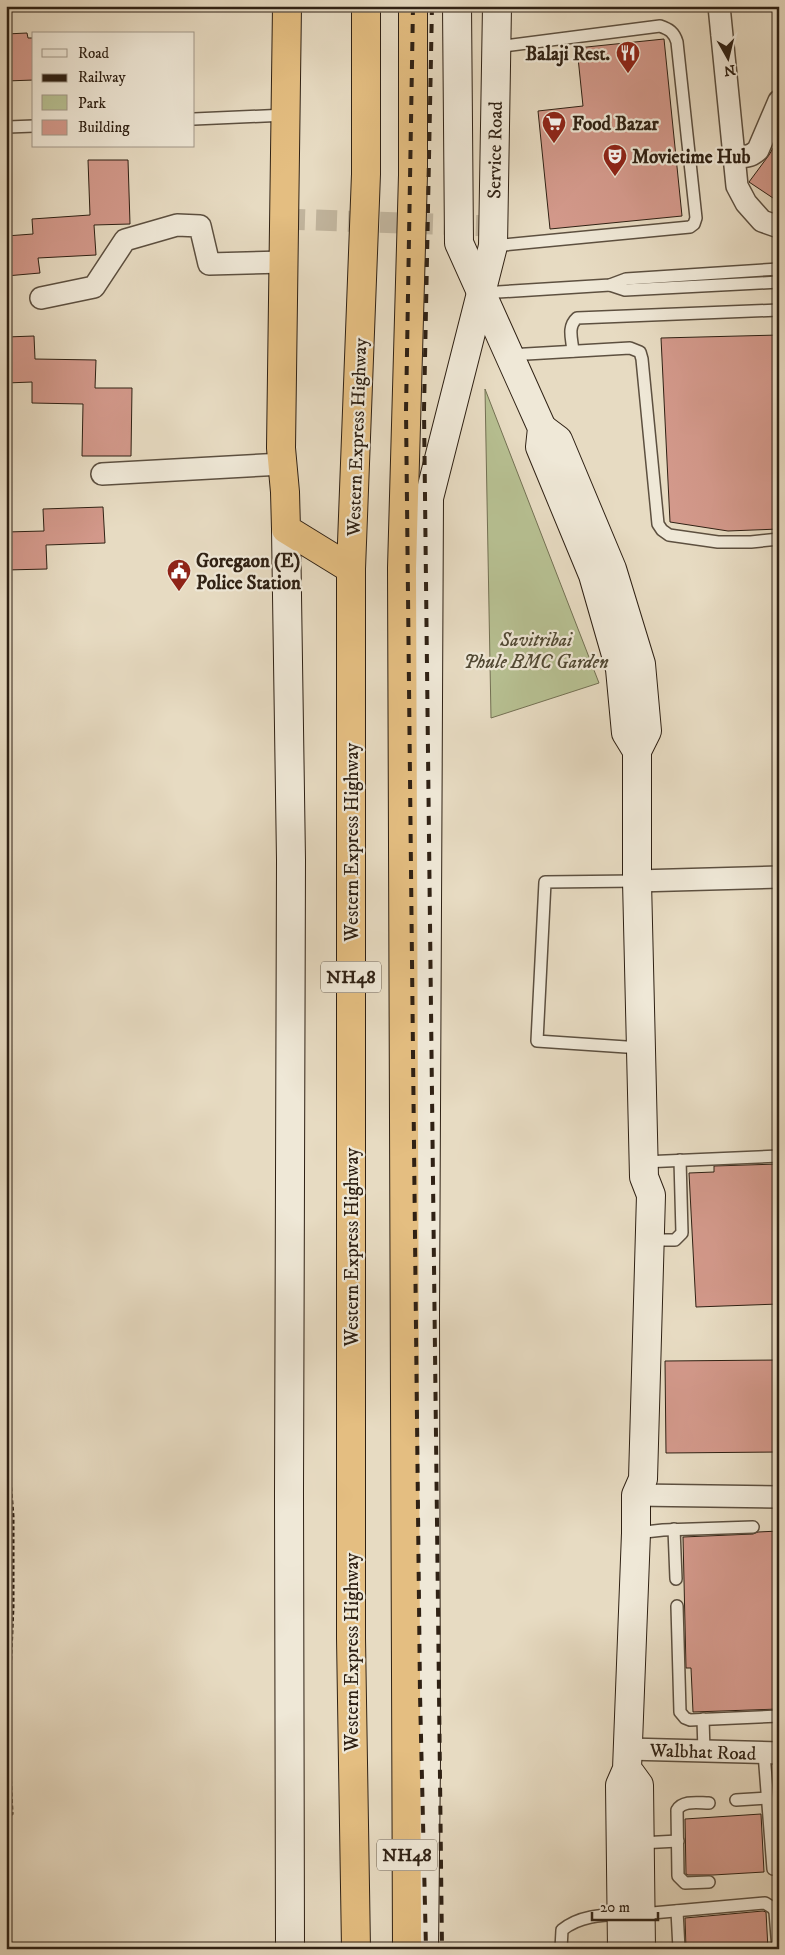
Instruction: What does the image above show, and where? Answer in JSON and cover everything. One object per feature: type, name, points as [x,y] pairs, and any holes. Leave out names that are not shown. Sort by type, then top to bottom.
[{"type":"highway","points":[[287,6],[281,448],[286,529],[350,569]]},
{"type":"highway","name":"Western Express Highway","points":[[356,1949],[351,1638],[350,569],[366,174],[366,6]]},
{"type":"highway","name":"NH48","points":[[407,1949],[402,568],[413,175],[413,6]]},
{"type":"main road","points":[[456,6],[459,243],[542,428],[558,440],[602,572],[647,731],[637,751],[637,881],[644,1170],[650,1195],[649,1240],[628,1480],[636,1496],[636,1533],[628,1759],[620,1785],[630,1914],[641,1949]]},
{"type":"main road","name":"Service Road","points":[[424,1949],[429,498],[492,246],[497,6]]},
{"type":"main road","points":[[286,529],[291,860],[288,1493],[290,1949]]},
{"type":"main road","points":[[638,1382],[634,1198],[644,1170]]},
{"type":"main road","points":[[622,1949],[630,1914],[640,1843],[639,1785],[628,1759]]},
{"type":"street","points":[[719,6],[737,186],[746,203],[762,221],[779,227]]},
{"type":"street","points":[[734,157],[753,155],[758,150],[779,101]]},
{"type":"street","points":[[41,298],[94,287],[125,240],[177,226],[200,226],[209,264],[284,262]]},
{"type":"street","points":[[102,474],[283,464]]},
{"type":"street","points":[[637,881],[779,877]]},
{"type":"street","points":[[636,1496],[779,1497]]},
{"type":"street","name":"Walbhat Road","points":[[628,1759],[704,1751],[771,1753]]},
{"type":"lane","points":[[492,246],[690,227],[694,224],[696,218],[677,42],[671,31],[660,26],[496,47]]},
{"type":"lane","points":[[195,119],[286,115]]},
{"type":"lane","points":[[8,128],[32,126]]},
{"type":"lane","points":[[480,293],[610,285],[626,278],[779,269]]},
{"type":"lane","points":[[610,285],[625,290],[779,282]]},
{"type":"lane","points":[[573,351],[570,328],[572,322],[578,318],[779,310]]},
{"type":"lane","points":[[509,356],[630,348],[640,352],[658,524],[662,530],[669,535],[718,542],[751,542],[779,539]]},
{"type":"lane","points":[[637,881],[544,882],[537,1041],[641,1048]]},
{"type":"lane","points":[[644,1170],[680,1160],[779,1156]]},
{"type":"lane","points":[[649,1240],[675,1240],[682,1233],[680,1160]]},
{"type":"lane","points":[[636,1533],[753,1526]]},
{"type":"lane","points":[[674,1530],[676,1579]]},
{"type":"lane","points":[[677,1606],[680,1712],[684,1718],[690,1720],[779,1716]]},
{"type":"lane","points":[[703,1719],[704,1751]]},
{"type":"lane","points":[[771,1753],[767,1798],[773,1869]]},
{"type":"lane","points":[[736,1800],[767,1798]]},
{"type":"lane","points":[[709,1802],[685,1803],[679,1806],[677,1810],[678,1876],[685,1884],[709,1882]]},
{"type":"lane","points":[[640,1843],[678,1842]]},
{"type":"lane","points":[[561,1949],[562,1930],[568,1924],[580,1919],[765,1904],[770,1905],[775,1912],[778,1949]]},
{"type":"lane","points":[[677,1911],[679,1949]]},
{"type":"path","points":[[6,1429],[13,1516],[8,1722],[12,1814],[6,1816]]},
{"type":"green space","name":"Savitribai Phule BMC Garden","points":[[485,389],[599,683],[491,718]]},
{"type":"building","points":[[27,33],[28,38],[32,38],[32,80],[6,81],[6,34]]},
{"type":"building","points":[[664,39],[682,216],[550,229],[538,111],[583,106],[577,48]]},
{"type":"building","points":[[779,138],[779,202],[749,182]]},
{"type":"building","points":[[88,160],[128,160],[130,224],[94,225],[96,255],[38,258],[40,273],[6,276],[6,236],[33,234],[32,219],[90,215]]},
{"type":"building","points":[[779,335],[779,529],[728,531],[670,522],[661,338]]},
{"type":"building","points":[[34,336],[35,359],[96,360],[95,388],[132,388],[131,456],[82,456],[83,404],[32,403],[32,382],[6,383],[6,337]]},
{"type":"building","points":[[103,507],[105,543],[46,545],[47,569],[6,570],[6,532],[44,531],[43,509]]},
{"type":"building","points":[[779,1164],[779,1304],[696,1307],[689,1173],[714,1172],[714,1166]]},
{"type":"building","points":[[779,1360],[779,1452],[666,1453],[665,1361]]},
{"type":"building","points":[[779,1531],[779,1709],[693,1712],[691,1668],[686,1668],[683,1537]]},
{"type":"building","points":[[761,1814],[764,1872],[713,1875],[686,1874],[685,1819]]},
{"type":"building","points":[[766,1912],[768,1949],[686,1949],[685,1918]]},
{"type":"tunnel","points":[[284,219],[493,226]]},
{"type":"railway","points":[[413,6],[406,411],[420,1694],[426,1949]]},
{"type":"railway","points":[[432,6],[424,410],[442,1949]]},
{"type":"place","name":"Balaji Rest.","points":[[628,74]]},
{"type":"place","name":"Food Bazar","points":[[554,144]]},
{"type":"place","name":"Movietime Hub","points":[[615,177]]},
{"type":"place","name":"Goregaon (E) Police Station","points":[[179,592]]}]
